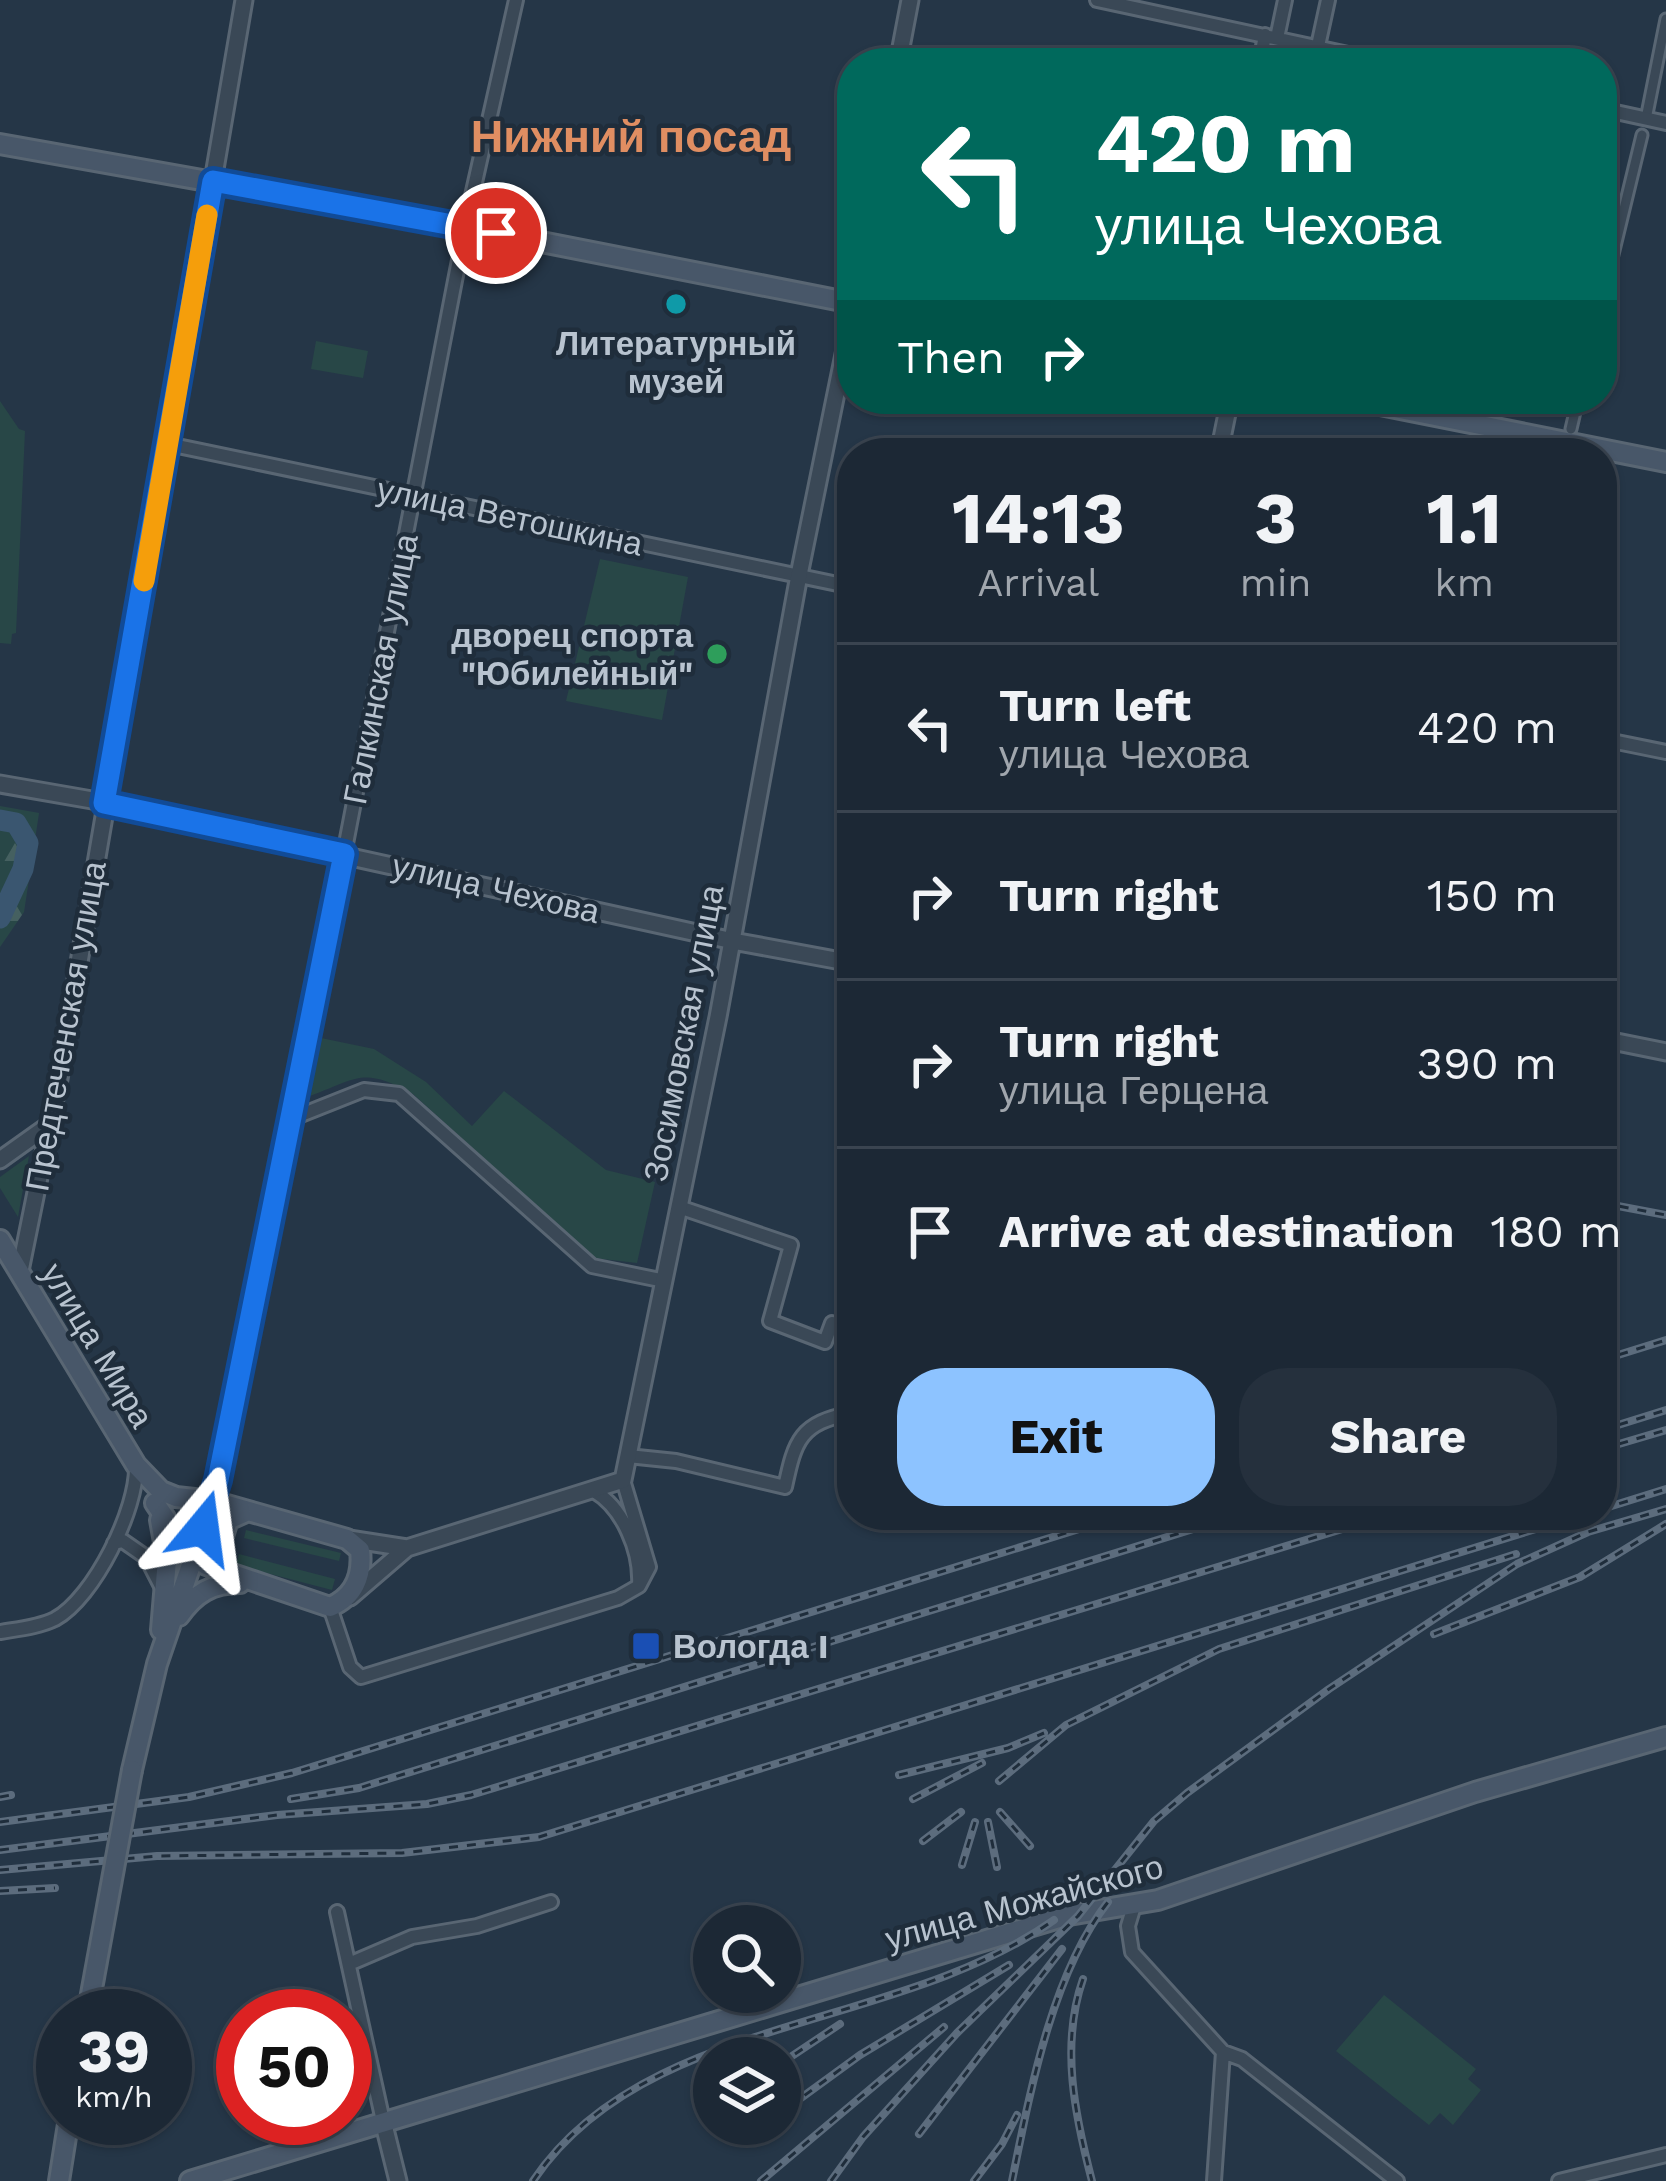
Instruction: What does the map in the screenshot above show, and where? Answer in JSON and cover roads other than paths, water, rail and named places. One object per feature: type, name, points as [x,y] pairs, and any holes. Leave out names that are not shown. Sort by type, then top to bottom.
[{"type":"main road","points":[[0,144],[465,227],[837,300]]},
{"type":"main road","points":[[1424,414],[1543,438]]},
{"type":"main road","points":[[1617,453],[1666,463]]},
{"type":"main road","name":"улица Мира","points":[[0,1240],[136,1465],[150,1481],[176,1497],[213,1501]]},
{"type":"main road","points":[[92,1989],[132,1770],[157,1664],[192,1555],[213,1501],[347,1539],[360,1550],[362,1559],[333,1604],[226,1575],[192,1555],[155,1504],[136,1465]]},
{"type":"main road","points":[[150,1481],[190,1538],[192,1555]]},
{"type":"main road","points":[[155,1504],[167,1559],[157,1664]]},
{"type":"main road","points":[[226,1575],[217,1556],[228,1520],[248,1511]]},
{"type":"main road","points":[[157,1664],[178,1616],[199,1594],[225,1583],[250,1583]]},
{"type":"main road","name":"улица Можайского","points":[[190,2181],[1069,1915],[1134,1906],[1474,1792],[1666,1737]]},
{"type":"main road","points":[[59,2181],[65,2145]]},
{"type":"street","name":"Предтеченская улица","points":[[20,1271],[244,0]]},
{"type":"street","points":[[465,227],[516,0]]},
{"type":"street","points":[[901,48],[910,0]]},
{"type":"street","points":[[1097,0],[1321,48]]},
{"type":"street","points":[[1266,48],[1285,0]]},
{"type":"street","points":[[1318,46],[1328,0]]},
{"type":"street","points":[[1646,118],[1666,19]]},
{"type":"street","points":[[1617,112],[1666,123]]},
{"type":"street","points":[[1617,238],[1642,135]]},
{"type":"street","name":"Галкинская улица","points":[[213,1501],[459,260]]},
{"type":"street","name":"Зосимовская улица","points":[[623,1480],[733,941],[837,389]]},
{"type":"street","points":[[1570,429],[1574,414]]},
{"type":"street","name":"улица Ветошкина","points":[[168,444],[837,584]]},
{"type":"street","points":[[1617,742],[1666,752]]},
{"type":"street","name":"улица Чехова","points":[[0,784],[837,960]]},
{"type":"street","points":[[1617,1042],[1666,1052]]},
{"type":"street","points":[[291,1119],[364,1090],[399,1094],[592,1266],[665,1282]]},
{"type":"street","points":[[0,1160],[49,1125]]},
{"type":"street","points":[[680,1208],[791,1245],[770,1321],[825,1342],[832,1323],[837,1324]]},
{"type":"street","points":[[628,1456],[676,1461],[785,1487],[798,1438],[837,1419]]},
{"type":"street","points":[[0,1632],[42,1624],[80,1597],[130,1508],[136,1465]]},
{"type":"street","points":[[623,1480],[650,1559],[639,1586],[600,1605],[361,1677],[350,1667],[333,1604],[407,1549],[594,1491],[623,1480]]},
{"type":"street","points":[[594,1491],[610,1503],[627,1532],[636,1555],[639,1586]]},
{"type":"street","points":[[347,1539],[407,1549]]},
{"type":"street","points":[[114,1543],[129,1543],[141,1551],[164,1594]]},
{"type":"street","points":[[349,1964],[412,1936],[477,1926],[551,1902]]},
{"type":"street","points":[[1134,1906],[1128,1926],[1135,1956],[1223,2052],[1242,2059],[1397,2181]]},
{"type":"street","points":[[338,1912],[398,2181]]},
{"type":"street","points":[[1214,2181],[1223,2052]]},
{"type":"street","points":[[1559,2181],[1666,2155]]},
{"type":"waterway","points":[[0,820],[16,823],[28,843],[23,869],[0,918]]},
{"type":"railway","points":[[1617,1206],[1666,1215]]},
{"type":"railway","points":[[1617,1355],[1666,1340]]},
{"type":"railway","points":[[1617,1425],[1666,1410]]},
{"type":"railway","points":[[1617,1445],[1666,1430]]},
{"type":"railway","points":[[1617,1504],[1666,1489]]},
{"type":"railway","points":[[1617,1523],[1666,1509]]},
{"type":"railway","points":[[1434,1634],[1580,1577],[1666,1524]]},
{"type":"railway","points":[[0,1822],[189,1797],[292,1773],[1076,1530]]},
{"type":"railway","points":[[291,1799],[359,1788],[1190,1530]]},
{"type":"railway","points":[[0,1850],[277,1815],[427,1804],[471,1795],[1339,1530]]},
{"type":"railway","points":[[0,1870],[157,1856],[402,1853],[539,1837],[1532,1530]]},
{"type":"railway","points":[[831,2181],[863,2137],[957,2033],[1078,1916],[1154,1821],[1329,1689],[1517,1564],[1595,1530]]},
{"type":"railway","points":[[999,1781],[1066,1725],[1219,1649],[1516,1554]]},
{"type":"railway","points":[[899,1775],[1008,1748],[1044,1733]]},
{"type":"railway","points":[[913,1799],[982,1763]]},
{"type":"railway","points":[[0,1797],[11,1795]]},
{"type":"railway","points":[[923,1841],[961,1812]]},
{"type":"railway","points":[[1000,1812],[1030,1846]]},
{"type":"railway","points":[[962,1865],[975,1822]]},
{"type":"railway","points":[[988,1822],[997,1867]]},
{"type":"railway","points":[[0,1891],[55,1888]]},
{"type":"railway","points":[[1012,2181],[1058,1998],[1072,1963],[1108,1902]]},
{"type":"railway","points":[[533,2181],[581,2127],[639,2086],[705,2055],[922,1985],[991,1957],[1054,1920]]},
{"type":"railway","points":[[919,2134],[1062,1949]]},
{"type":"railway","points":[[801,2098],[860,2055],[1009,1965]]},
{"type":"railway","points":[[1083,1979],[1072,2029],[1072,2080],[1092,2181]]},
{"type":"railway","points":[[801,2050],[840,2024]]},
{"type":"railway","points":[[761,2181],[944,2027]]},
{"type":"railway","points":[[974,2181],[1017,2115]]},
{"type":"place","name":"Литературный музей","points":[[676,304]]},
{"type":"place","name":"дворец спорта \"Юбилейный\"","points":[[717,654]]},
{"type":"place","name":"Вологда I","points":[[646,1646]]},
{"type":"district","name":"Нижний посад","points":[[631,136]]}]
